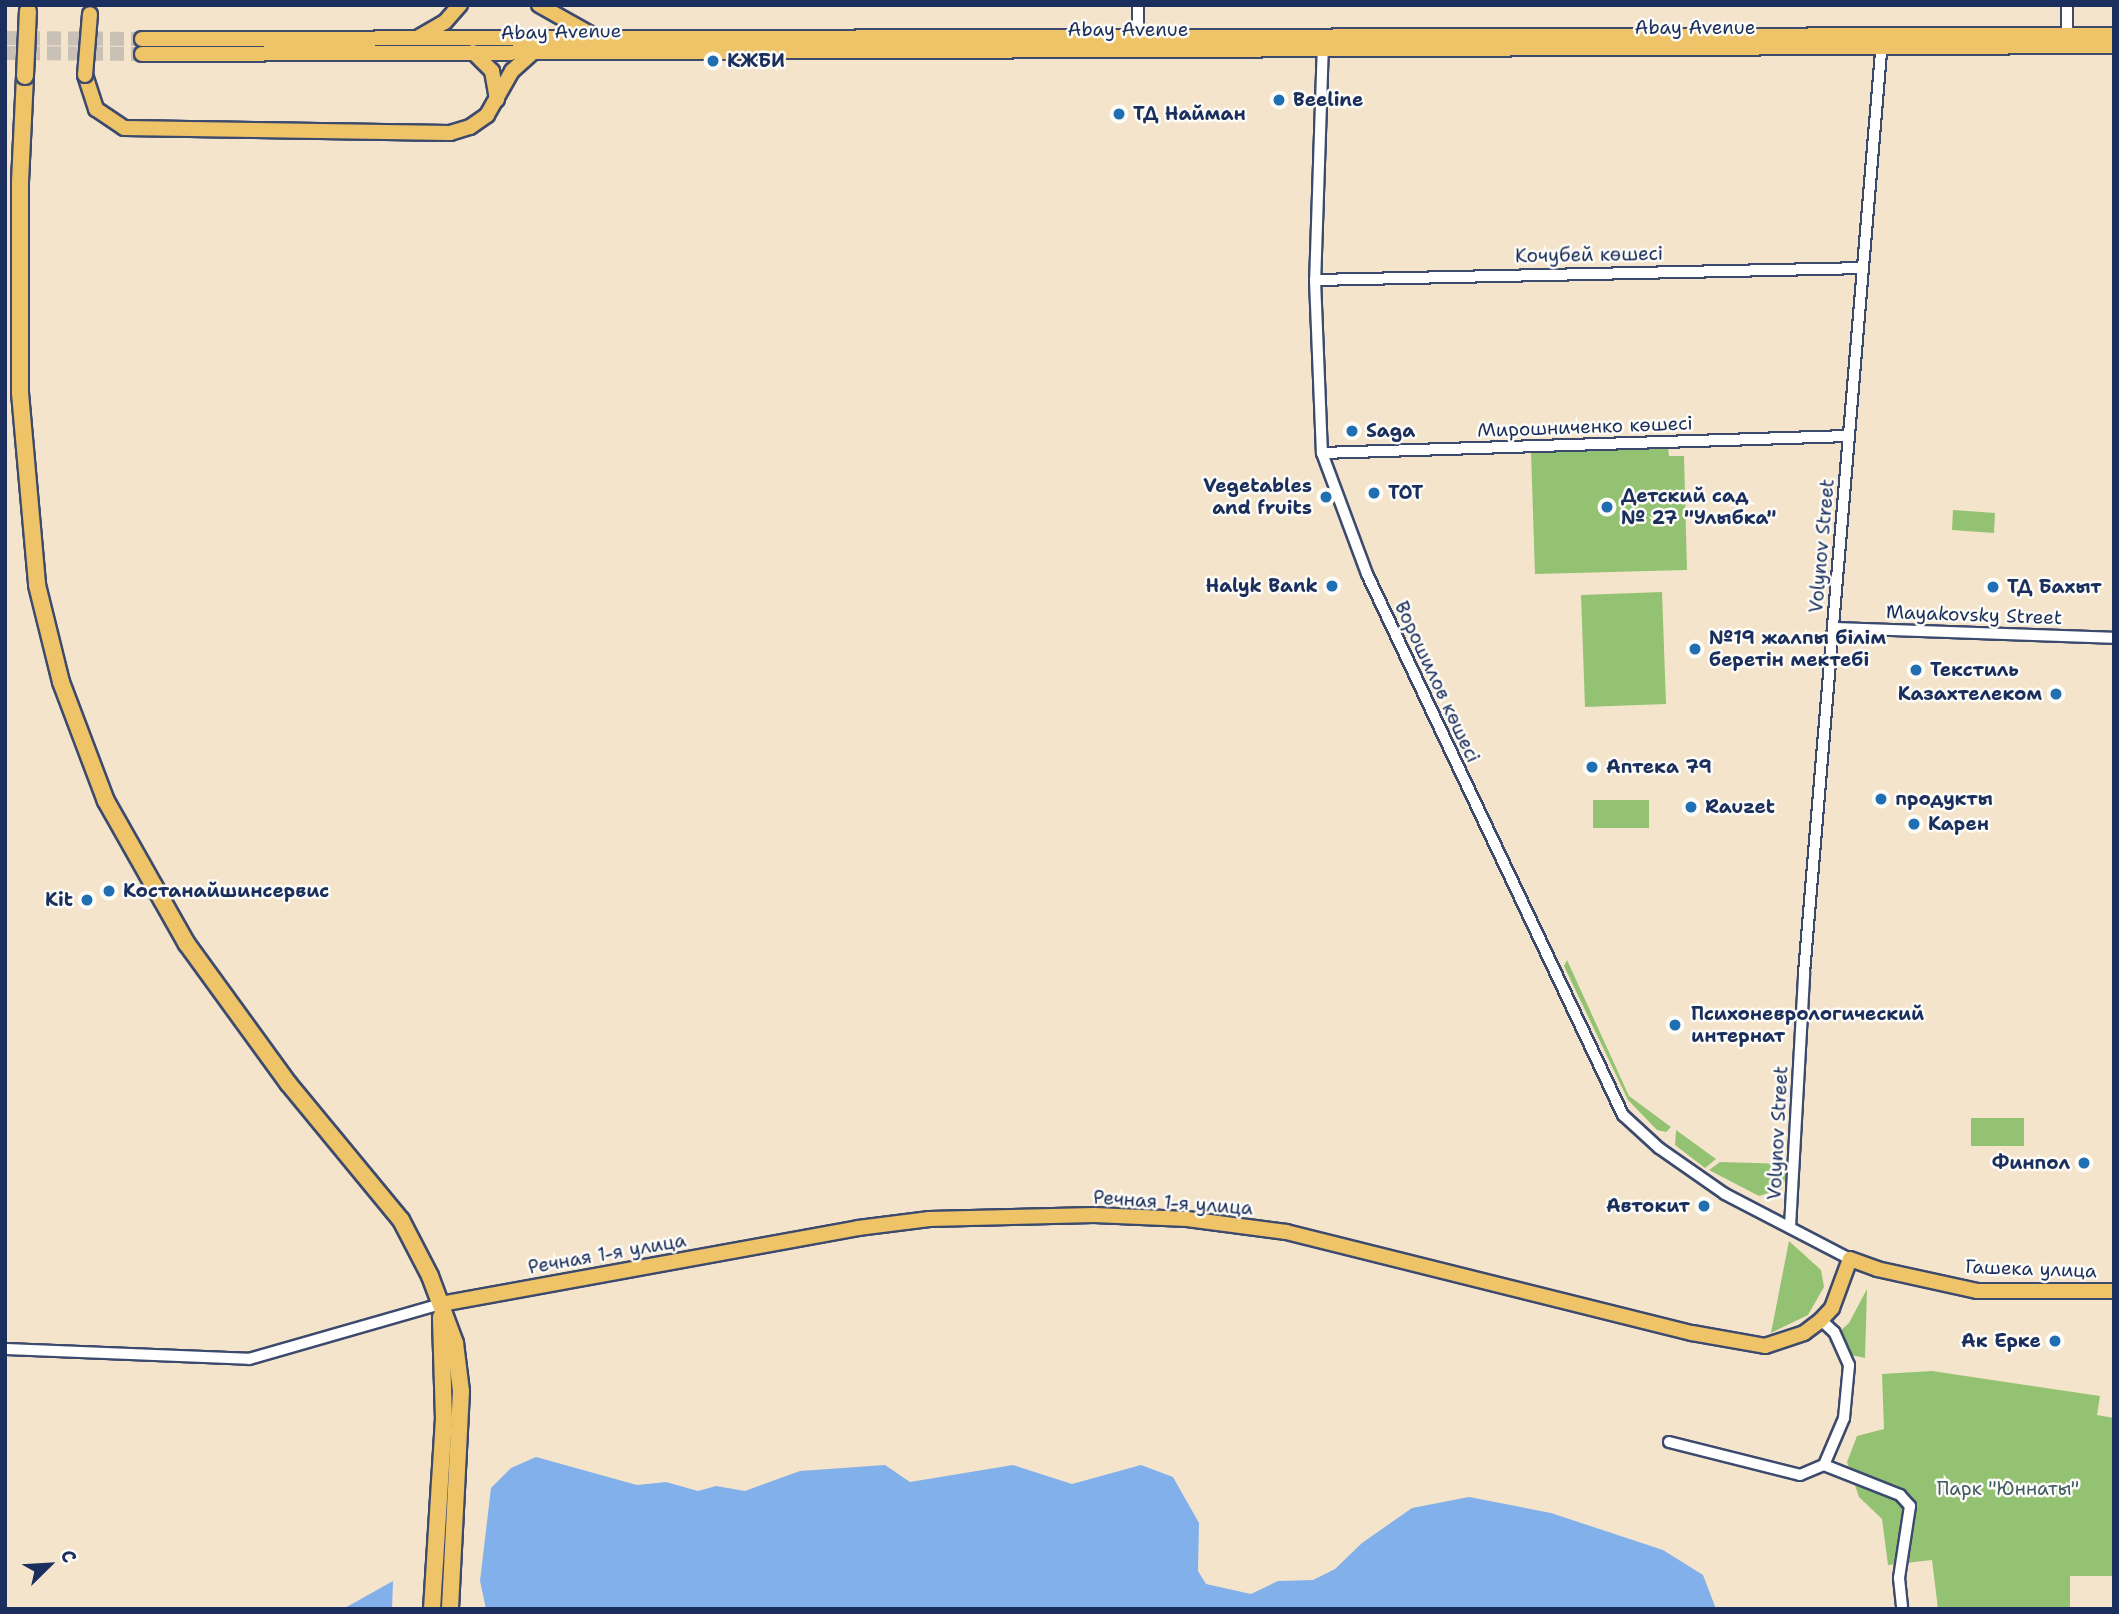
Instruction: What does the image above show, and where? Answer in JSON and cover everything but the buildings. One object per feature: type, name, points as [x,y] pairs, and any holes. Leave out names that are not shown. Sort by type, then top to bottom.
[{"type":"highway","points":[[28,8],[25,76],[13,150],[20,393],[31,538],[47,632],[78,736],[106,801],[187,944],[288,1083],[401,1220],[441,1304],[455,1343],[461,1391],[450,1609]]},
{"type":"highway","points":[[432,1609],[444,1420],[441,1304]]},
{"type":"main road","points":[[416,39],[445,22],[460,5]]},
{"type":"main road","points":[[539,5],[595,37]]},
{"type":"main road","points":[[90,10],[85,75],[96,109],[124,128],[156,131],[450,132],[470,127],[487,115],[512,71],[534,51]]},
{"type":"main road","name":"Abay Avenue","points":[[1882,42],[2114,35]]},
{"type":"main road","name":"Abay Avenue","points":[[142,38],[595,37],[1138,43],[1882,42],[2114,46]]},
{"type":"main road","name":"Abay Avenue","points":[[142,54],[1138,43]]},
{"type":"main road","points":[[473,52],[492,71],[497,100]]},
{"type":"main road","name":"Речная 1-я улица","points":[[441,1304],[859,1228],[929,1219],[1094,1215],[1187,1219],[1286,1232],[1739,1343],[1784,1342],[1821,1320],[1832,1308],[1850,1259]]},
{"type":"main road","name":"Гашека улица","points":[[1850,1259],[1878,1269],[1977,1291],[2114,1291]]},
{"type":"street","points":[[1138,5],[1138,43]]},
{"type":"street","points":[[2067,5],[2067,36]]},
{"type":"street","name":"Volynov Street","points":[[1790,1227],[1804,973],[1882,42]]},
{"type":"street","name":"Ворошилов көшесі","points":[[1323,43],[1315,280],[1322,453],[1367,574],[1623,1115],[1693,1173],[1790,1227]]},
{"type":"street","name":"Кочубей көшесі","points":[[1315,280],[1863,268]]},
{"type":"street","name":"Мирошниченко көшесі","points":[[1322,453],[1849,436]]},
{"type":"street","name":"Mayakovsky Street","points":[[1833,628],[2114,638]]},
{"type":"street","name":"Гашека улица","points":[[1790,1227],[1850,1259]]},
{"type":"street","points":[[5,1349],[249,1359],[441,1304]]},
{"type":"street","points":[[1821,1320],[1834,1332],[1849,1365],[1844,1418],[1824,1465]]},
{"type":"street","points":[[1668,1443],[1800,1475],[1824,1465],[1900,1495],[1910,1506],[1899,1578],[1902,1609]]},
{"type":"green space","points":[[1668,448],[1669,456],[1684,456],[1687,570],[1535,574],[1531,452]]},
{"type":"green space","points":[[1953,510],[1995,513],[1994,533],[1952,530]]},
{"type":"green space","points":[[1662,592],[1666,704],[1585,707],[1581,595]]},
{"type":"green space","points":[[1593,800],[1649,800],[1649,828],[1593,828]]},
{"type":"green space","points":[[1567,960],[1629,1096],[1671,1127],[1666,1132],[1657,1130],[1628,1100],[1564,966]]},
{"type":"green space","points":[[1971,1118],[2024,1118],[2024,1146],[1971,1146]]},
{"type":"green space","points":[[1676,1130],[1716,1159],[1705,1168],[1675,1145]]},
{"type":"green space","points":[[1720,1162],[1790,1164],[1782,1189],[1759,1196],[1709,1170]]},
{"type":"green space","points":[[1789,1241],[1821,1270],[1824,1287],[1808,1315],[1771,1333]]},
{"type":"green space","points":[[1867,1289],[1865,1358],[1838,1352],[1829,1341],[1849,1323]]},
{"type":"green space","name":"Парк \"Юннаты\"","points":[[1932,1371],[2100,1396],[2097,1415],[2114,1418],[2114,1576],[2070,1576],[2070,1609],[1938,1609],[1932,1560],[1888,1565],[1882,1519],[1859,1497],[1847,1462],[1857,1436],[1884,1429],[1882,1374]]},
{"type":"water","points":[[536,1457],[637,1485],[666,1482],[698,1491],[716,1486],[745,1491],[800,1471],[885,1465],[910,1482],[1013,1465],[1072,1484],[1141,1465],[1173,1477],[1199,1523],[1198,1571],[1206,1584],[1251,1594],[1278,1581],[1313,1580],[1335,1569],[1362,1543],[1412,1508],[1469,1497],[1551,1513],[1663,1550],[1703,1575],[1716,1609],[486,1609],[480,1581],[491,1488],[511,1468]]},
{"type":"water","points":[[393,1581],[392,1609],[343,1609]]},
{"type":"tunnel","points":[[5,38],[142,39]]},
{"type":"tunnel","points":[[5,53],[142,54]]},
{"type":"place","name":"КЖБИ","points":[[713,61]]},
{"type":"place","name":"Beeline","points":[[1279,100]]},
{"type":"place","name":"ТД Найман","points":[[1119,114]]},
{"type":"place","name":"Saga","points":[[1352,431]]},
{"type":"place","name":"ТОТ","points":[[1374,493]]},
{"type":"place","name":"Vegetables and fruits","points":[[1326,497]]},
{"type":"place","name":"Детский сад № 27 \"Улыбка\"","points":[[1607,507]]},
{"type":"place","name":"Halyk Bank","points":[[1332,586]]},
{"type":"place","name":"ТД Бахыт","points":[[1993,587]]},
{"type":"place","name":"№19 жалпы білім беретін мектебі","points":[[1695,649]]},
{"type":"place","name":"Текстиль","points":[[1916,670]]},
{"type":"place","name":"Казахтелеком","points":[[2056,694]]},
{"type":"place","name":"Аптека 79","points":[[1592,767]]},
{"type":"place","name":"продукты","points":[[1881,799]]},
{"type":"place","name":"Rauzet","points":[[1691,807]]},
{"type":"place","name":"Карен","points":[[1914,824]]},
{"type":"place","name":"Костанайшинсервис","points":[[109,891]]},
{"type":"place","name":"Kit","points":[[87,900]]},
{"type":"place","name":"Психоневрологический интернат","points":[[1675,1025]]},
{"type":"place","name":"Финпол","points":[[2084,1163]]},
{"type":"place","name":"Автокит","points":[[1704,1206]]},
{"type":"place","name":"Ак Ерке","points":[[2055,1341]]}]
